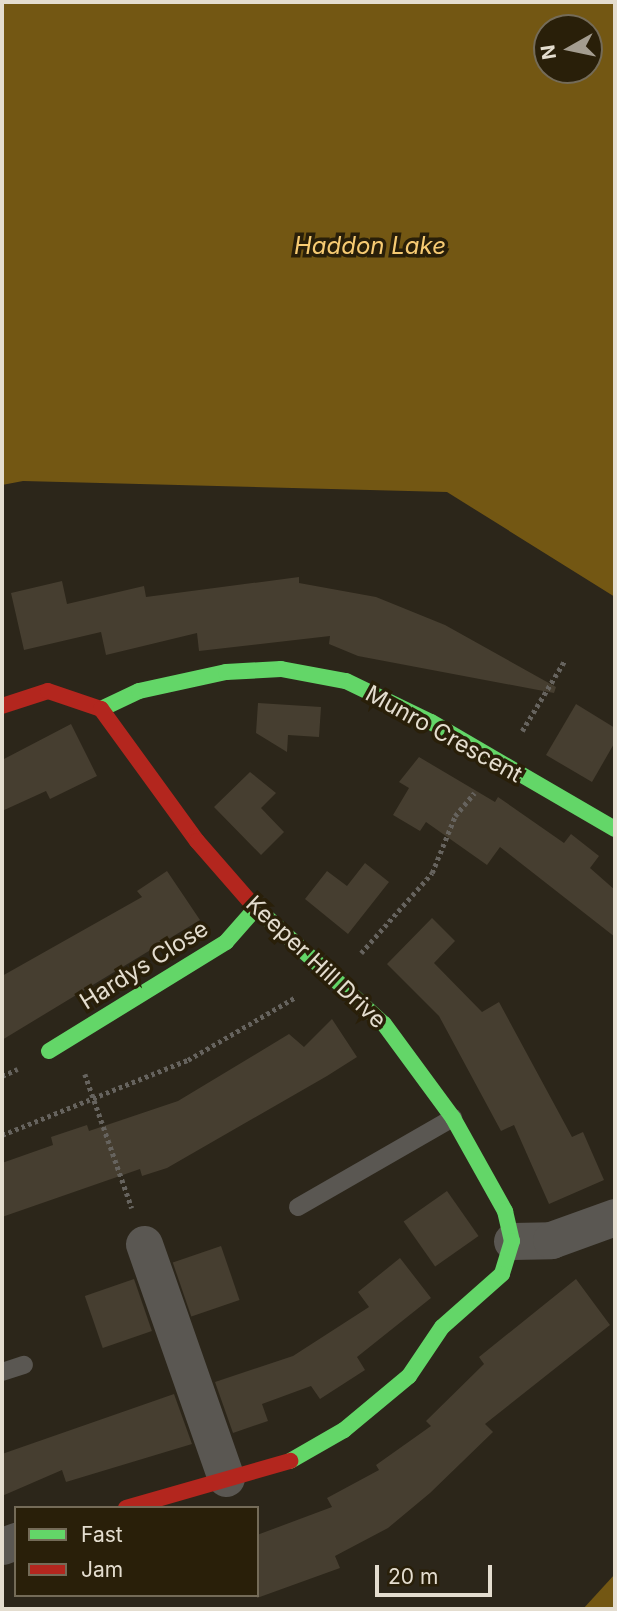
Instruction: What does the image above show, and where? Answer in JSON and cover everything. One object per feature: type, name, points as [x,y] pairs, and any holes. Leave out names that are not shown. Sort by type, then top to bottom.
[{"type":"street","name":"Munro Crescent","points":[[101,709],[139,691],[226,672],[281,669],[346,681],[431,722],[615,829]]},
{"type":"street","points":[[2,706],[48,691],[101,709]]},
{"type":"street","name":"Keeper Hill Drive","points":[[101,709],[197,841],[256,908],[384,1024],[453,1118],[505,1212],[512,1241]]},
{"type":"street","name":"Hardys Close","points":[[49,1051],[226,942],[256,908]]},
{"type":"street","points":[[133,1506],[292,1460],[354,1423],[409,1376],[442,1327],[502,1274],[512,1241],[551,1240],[615,1217]]},
{"type":"street","points":[[144,1244],[226,1478]]},
{"type":"lane","points":[[298,1208],[453,1118]]},
{"type":"lane","points":[[2,1372],[24,1365]]},
{"type":"path","points":[[72,1037],[144,1244]]},
{"type":"water","name":"Haddon Lake","points":[[2,2],[615,2],[615,597],[447,492],[23,481],[2,485]]},
{"type":"water","points":[[615,1574],[615,1609],[583,1609]]},
{"type":"building","points":[[299,577],[299,583],[376,597],[445,625],[556,687],[554,693],[358,656],[329,644],[330,636],[199,651],[197,633],[106,655],[101,632],[24,650],[11,593],[62,581],[67,604],[144,586],[146,597]]},
{"type":"building","points":[[258,703],[321,707],[319,737],[288,735],[287,752],[256,733]]},
{"type":"building","points":[[576,704],[615,728],[615,742],[592,782],[546,755]]},
{"type":"building","points":[[71,724],[97,776],[50,799],[46,791],[2,811],[2,760]]},
{"type":"building","points":[[419,757],[495,802],[498,797],[564,843],[571,834],[599,856],[590,868],[615,890],[615,937],[500,847],[487,865],[426,822],[420,831],[393,815],[409,788],[399,782]]},
{"type":"building","points":[[250,772],[276,793],[261,808],[284,832],[261,855],[214,807]]},
{"type":"building","points":[[365,863],[389,882],[348,934],[305,899],[327,871],[347,886]]},
{"type":"building","points":[[167,871],[200,920],[2,1040],[2,976],[142,897],[137,891]]},
{"type":"building","points":[[432,918],[455,941],[434,963],[482,1012],[499,1002],[572,1137],[583,1132],[604,1180],[549,1204],[514,1125],[501,1131],[439,1016],[387,964]]},
{"type":"building","points":[[332,1019],[357,1057],[327,1076],[167,1168],[142,1176],[140,1169],[2,1217],[2,1163],[53,1145],[51,1137],[87,1125],[89,1131],[178,1101],[289,1034],[304,1047]]},
{"type":"building","points":[[447,1191],[479,1236],[435,1266],[404,1221]]},
{"type":"building","points":[[221,1246],[240,1300],[191,1316],[173,1263]]},
{"type":"building","points":[[400,1258],[431,1298],[357,1357],[365,1370],[320,1399],[311,1386],[262,1404],[268,1421],[233,1433],[215,1382],[293,1356],[369,1307],[358,1292]]},
{"type":"building","points":[[134,1279],[152,1331],[103,1348],[85,1296]]},
{"type":"building","points":[[576,1279],[610,1325],[485,1424],[493,1432],[430,1493],[388,1528],[335,1556],[340,1568],[257,1598],[259,1534],[332,1507],[327,1498],[379,1470],[376,1465],[431,1426],[426,1421],[484,1364],[479,1357]]},
{"type":"building","points":[[174,1394],[192,1444],[66,1482],[62,1470],[2,1496],[2,1454]]},
{"type":"traffic: fast","points":[[101,709],[139,691],[226,672],[281,669],[346,681],[431,722],[615,829]]},
{"type":"traffic: fast","points":[[252,904],[384,1024],[453,1118],[505,1211],[512,1241],[502,1274],[442,1327],[409,1376],[344,1430],[290,1461]]},
{"type":"traffic: fast","points":[[49,1051],[226,942],[256,908]]},
{"type":"traffic: jam","points":[[2,706],[48,691],[101,709],[197,841],[252,904]]},
{"type":"traffic: jam","points":[[133,1506],[290,1461]]}]
